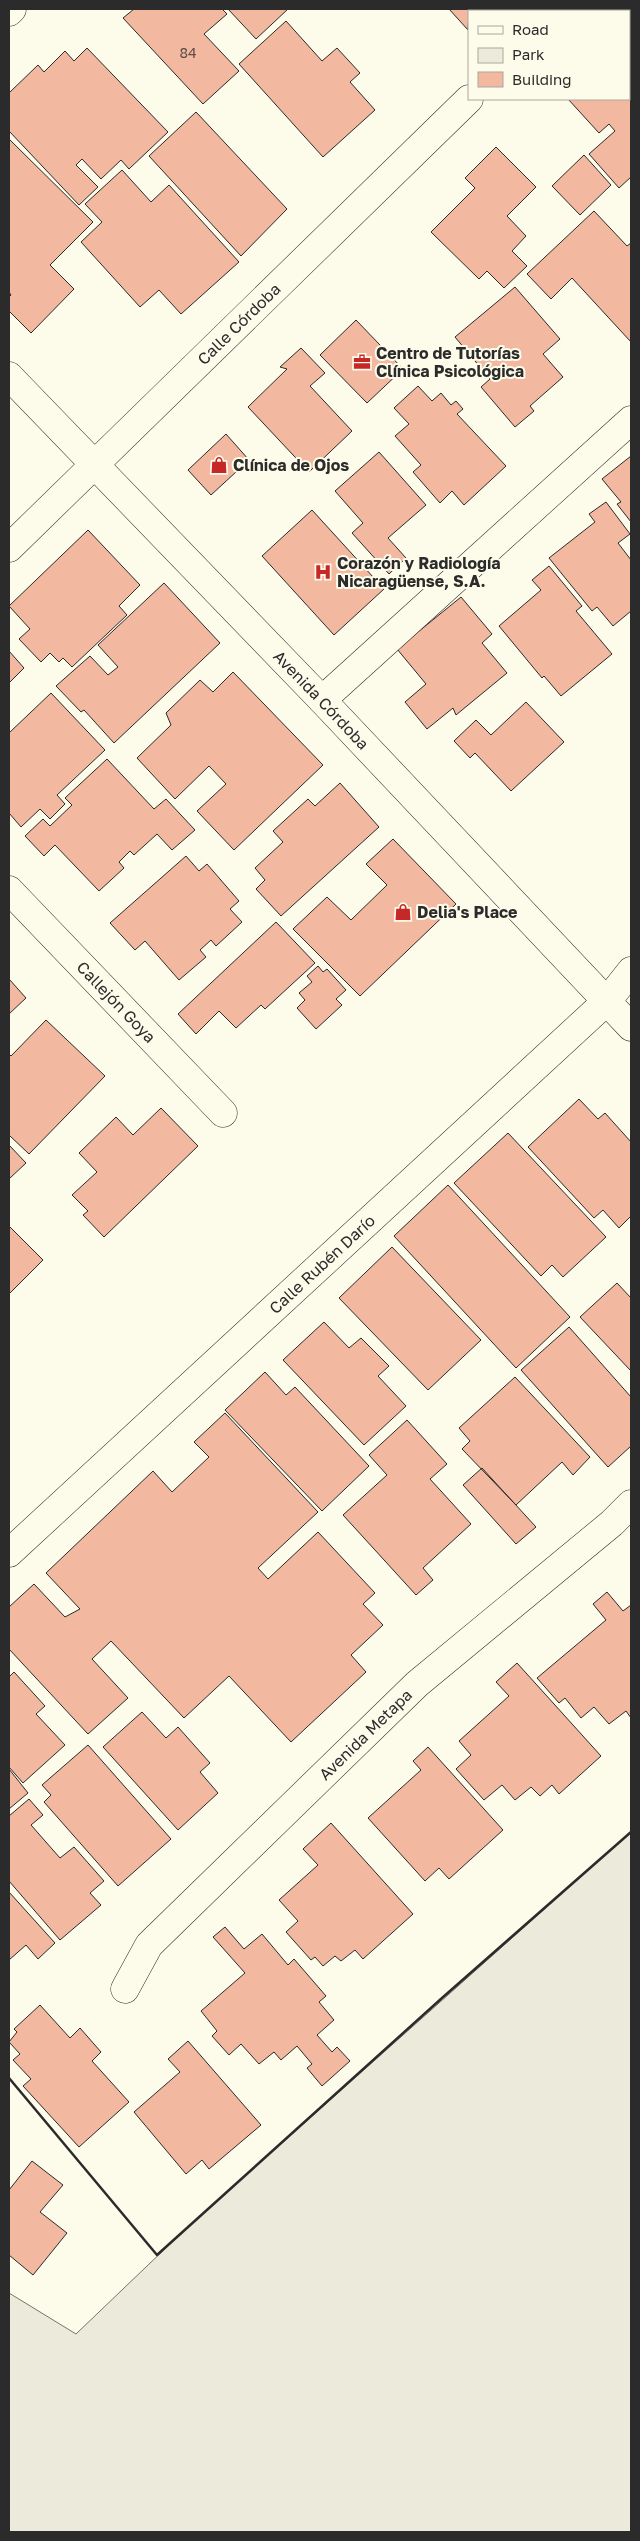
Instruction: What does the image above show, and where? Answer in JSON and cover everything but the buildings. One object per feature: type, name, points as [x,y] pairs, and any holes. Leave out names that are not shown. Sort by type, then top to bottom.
[{"type":"street","points":[[9,12],[12,9]]},
{"type":"street","name":"Calle Córdoba","points":[[9,548],[468,100]]},
{"type":"street","name":"Avenida Córdoba","points":[[9,376],[92,465],[322,700],[608,1000],[631,1027]]},
{"type":"street","points":[[322,700],[631,420]]},
{"type":"street","name":"Callejón Goya","points":[[9,890],[223,1114]]},
{"type":"street","name":"Calle Rubén Darío","points":[[9,1554],[608,1000],[631,971]]},
{"type":"street","name":"Avenida Metapa","points":[[125,1989],[149,1945],[410,1691],[612,1523],[631,1504]]},
{"type":"green space","points":[[631,1832],[631,2532],[9,2532],[9,2293],[76,2334],[192,2223]]},
{"type":"wall","points":[[9,2078],[157,2255],[442,1998],[631,1832]]},
{"type":"place","name":"Centro de Tutorías Clínica Psicológica","points":[[362,362]]},
{"type":"place","name":"Clínica de Ojos","points":[[219,465]]},
{"type":"place","name":"Corazón y Radiología Nicaragüense, S.A.","points":[[323,572]]},
{"type":"place","name":"Delia's Place","points":[[403,912]]}]
